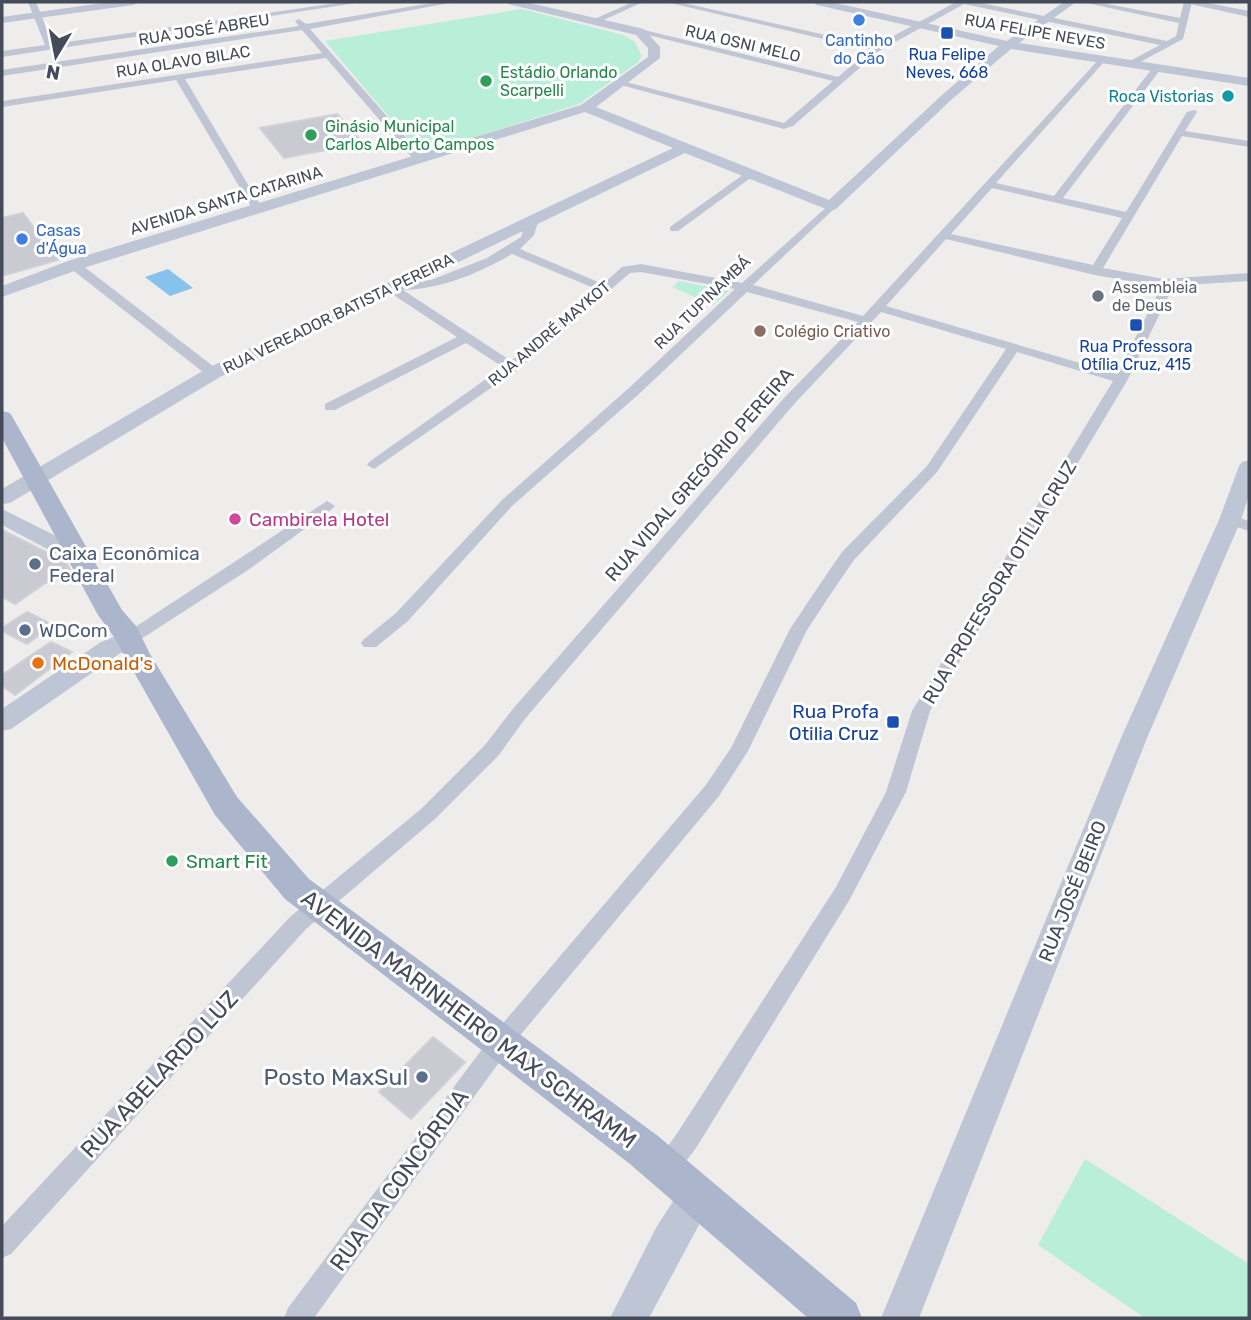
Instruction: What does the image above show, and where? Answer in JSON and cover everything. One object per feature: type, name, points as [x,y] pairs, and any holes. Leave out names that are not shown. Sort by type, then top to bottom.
[{"type":"main road","name":"AVENIDA MARINHEIRO MAX SCHRAMM","points":[[2,419],[78,556],[226,806],[297,890],[644,1150],[841,1318]]},
{"type":"street","points":[[32,2],[50,47]]},
{"type":"street","points":[[2,20],[133,2]]},
{"type":"street","points":[[283,2],[419,159]]},
{"type":"street","points":[[2,54],[359,2]]},
{"type":"street","name":"RUA JOSÉ ABREU","points":[[2,73],[304,28],[451,2]]},
{"type":"street","points":[[512,2],[640,32],[654,47],[667,50]]},
{"type":"street","points":[[594,22],[639,2]]},
{"type":"street","points":[[670,2],[876,49]]},
{"type":"street","name":"RUA FELIPE NEVES","points":[[817,2],[1009,45],[1249,82]]},
{"type":"street","points":[[622,84],[784,126],[790,124],[876,49],[963,2],[1169,44]]},
{"type":"street","name":"RUA TUPINAMBÁ","points":[[370,643],[402,617],[507,503],[635,390],[971,76],[1044,18],[1071,2]]},
{"type":"street","points":[[1086,2],[1184,21]]},
{"type":"street","points":[[1131,64],[1180,37],[1188,2],[1249,13]]},
{"type":"street","name":"RUA OSNI MELO","points":[[640,32],[667,50],[839,80]]},
{"type":"street","name":"AVENIDA SANTA CATARINA","points":[[2,292],[74,265],[586,108],[667,50]]},
{"type":"street","name":"RUA OLAVO BILAC","points":[[2,104],[327,55]]},
{"type":"street","name":"RUA VIDAL GREGÓRIO PEREIRA","points":[[318,906],[428,814],[492,750],[518,715],[790,400],[866,321],[1101,60]]},
{"type":"street","points":[[1056,200],[1157,68]]},
{"type":"street","points":[[178,77],[257,208]]},
{"type":"street","points":[[586,108],[831,206]]},
{"type":"street","points":[[1095,271],[1192,112]]},
{"type":"street","points":[[1179,133],[1249,144]]},
{"type":"street","name":"RUA VEREADOR BATISTA PEREIRA","points":[[2,498],[213,373],[686,148]]},
{"type":"street","points":[[674,229],[751,174]]},
{"type":"street","points":[[988,184],[1129,216]]},
{"type":"street","points":[[390,287],[421,286],[445,280],[511,249],[527,238],[533,219]]},
{"type":"street","points":[[942,235],[1095,271],[1164,283],[1249,277]]},
{"type":"street","points":[[511,249],[603,288]]},
{"type":"street","points":[[74,265],[213,373]]},
{"type":"street","name":"RUA ANDRÉ MAYKOT","points":[[374,465],[512,367],[626,270],[641,268],[743,287],[806,301],[866,321]]},
{"type":"street","name":"RUA PROFESSORA OTÍLIA CRUZ","points":[[664,1169],[687,1140],[843,893],[896,792],[921,711],[1121,379],[1163,295],[1164,283]]},
{"type":"street","points":[[390,287],[512,367]]},
{"type":"street","points":[[876,307],[1121,379]]},
{"type":"street","points":[[330,407],[465,338]]},
{"type":"street","name":"RUA DA CONCÓRDIA","points":[[298,1318],[500,1043],[712,791],[739,751],[799,629],[824,591],[848,556],[932,469],[1013,348]]},
{"type":"street","name":"RUA JOSÉ BEIRO","points":[[900,1318],[1134,738],[1240,523],[1249,466]]},
{"type":"street","points":[[2,722],[110,648],[129,639],[242,566],[327,506]]},
{"type":"street","points":[[2,516],[78,556]]},
{"type":"street","name":"RUA ABELARDO LUZ","points":[[2,1245],[298,923],[318,906]]},
{"type":"street","points":[[629,1318],[670,1239],[697,1195]]},
{"type":"green space","name":"Estádio Orlando Scarpelli","points":[[522,9],[623,35],[634,41],[642,56],[637,63],[579,104],[448,146],[431,146],[421,145],[406,137],[325,41]]},
{"type":"green space","points":[[679,281],[729,291],[713,305],[672,287]]},
{"type":"green space","points":[[1085,1159],[1249,1264],[1249,1318],[1145,1318],[1038,1245]]},
{"type":"water","points":[[168,269],[193,288],[170,296],[145,277]]},
{"type":"building","name":"Ginásio Municipal Carlos Alberto Campos","points":[[337,114],[363,143],[284,158],[260,128]]},
{"type":"building","name":"Casas d'Água","points":[[23,213],[58,260],[2,276],[2,218]]},
{"type":"building","name":"Caixa Econômica Federal","points":[[2,530],[66,562],[70,570],[15,604],[2,597]]},
{"type":"building","name":"WDCom","points":[[27,612],[53,625],[27,644],[2,631],[2,628]]},
{"type":"building","name":"McDonald's","points":[[51,642],[72,652],[15,695],[2,686],[2,675]]},
{"type":"building","name":"Posto MaxSul","points":[[433,1037],[465,1062],[411,1119],[379,1092]]},
{"type":"place","name":"Cantinho do Cão","points":[[859,20]]},
{"type":"place","name":"Rua Felipe Neves, 668","points":[[947,33]]},
{"type":"place","name":"Estádio Orlando Scarpelli","points":[[486,81]]},
{"type":"place","name":"Roca Vistorias","points":[[1228,96]]},
{"type":"place","name":"Ginásio Municipal Carlos Alberto Campos","points":[[311,135]]},
{"type":"place","name":"Casas d'Água","points":[[22,239]]},
{"type":"place","name":"Assembleia de Deus","points":[[1098,296]]},
{"type":"place","name":"Rua Professora Otília Cruz, 415","points":[[1136,325]]},
{"type":"place","name":"Colégio Criativo","points":[[760,331]]},
{"type":"place","name":"Cambirela Hotel","points":[[235,519]]},
{"type":"place","name":"Caixa Econômica Federal","points":[[35,564]]},
{"type":"place","name":"WDCom","points":[[25,630]]},
{"type":"place","name":"McDonald's","points":[[38,663]]},
{"type":"place","name":"Rua Profa Otilia Cruz","points":[[893,722]]},
{"type":"place","name":"Smart Fit","points":[[172,861]]},
{"type":"place","name":"Posto MaxSul","points":[[422,1077]]}]
